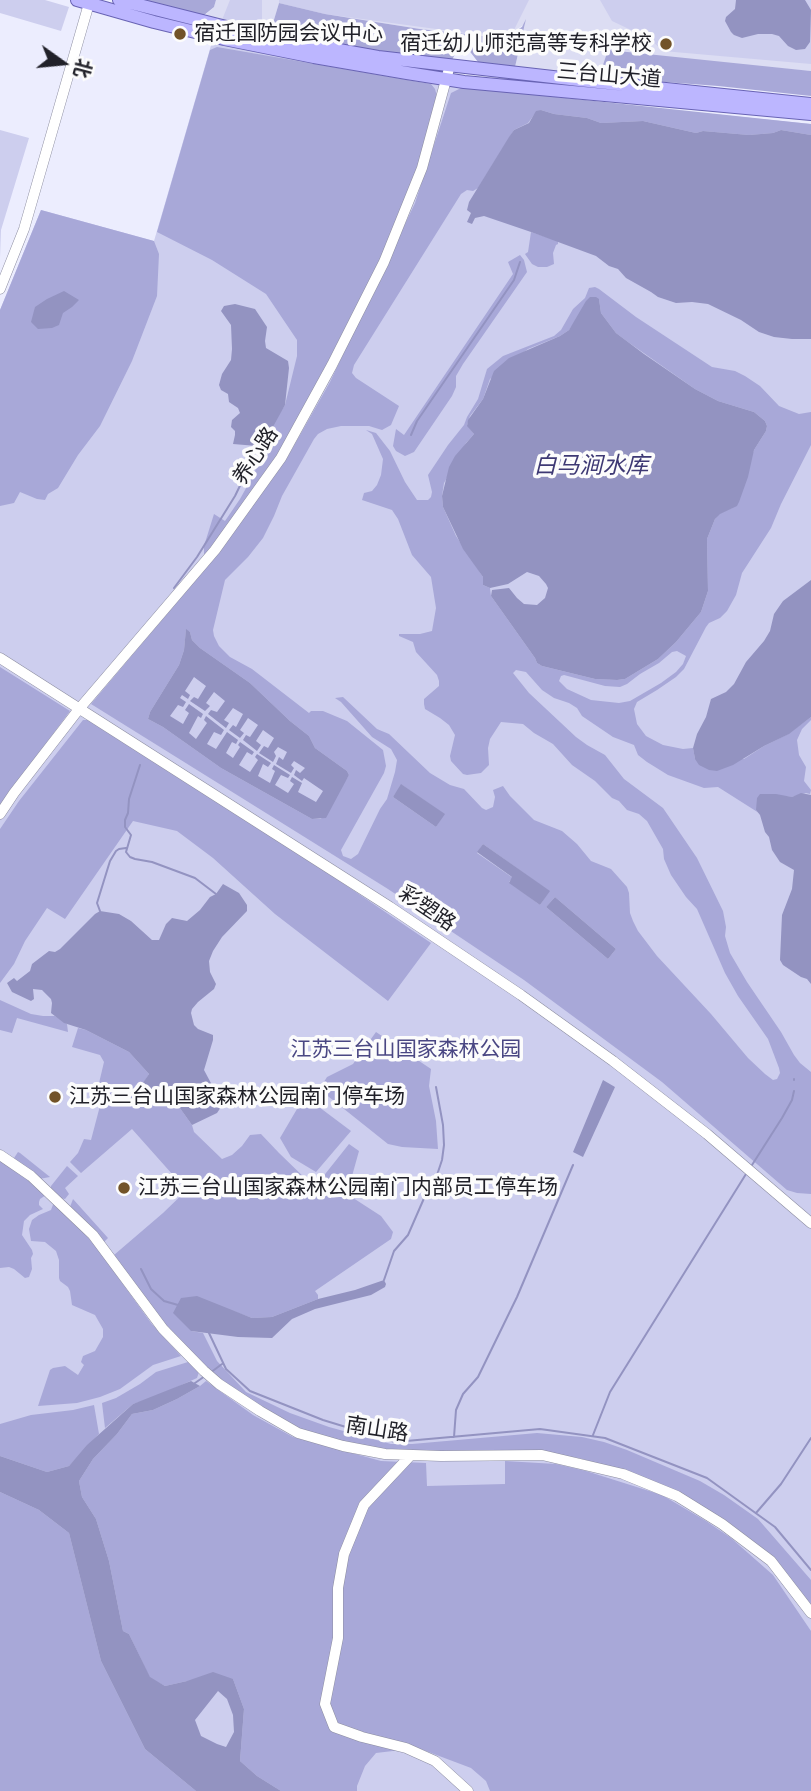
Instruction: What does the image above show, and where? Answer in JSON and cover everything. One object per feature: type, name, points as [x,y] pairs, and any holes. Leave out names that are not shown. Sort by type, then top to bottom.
[{"type":"main road","name":"三台山大道","points":[[120,0],[266,37],[378,57],[811,104]]},
{"type":"main road","name":"三台山大道","points":[[83,1],[154,22],[224,38],[323,59],[446,79],[811,114]]},
{"type":"street","points":[[0,289],[24,229],[83,1]]},
{"type":"street","name":"养心路","points":[[0,814],[79,709],[215,550],[281,458],[384,262],[422,168],[450,65]]},
{"type":"street","name":"彩塑路","points":[[0,658],[390,907],[521,995],[613,1061],[707,1134],[811,1223]]},
{"type":"street","name":"南山路","points":[[0,1155],[31,1176],[93,1235],[163,1329],[204,1371],[219,1384],[298,1433],[374,1452],[441,1457],[542,1455],[623,1474],[677,1496],[722,1524],[771,1561],[811,1613]]},
{"type":"street","points":[[411,1455],[364,1505],[344,1554],[338,1588],[338,1638],[326,1704],[334,1727],[406,1748],[435,1761],[468,1791]]},
{"type":"shaded area","points":[[146,0],[216,0],[214,7],[203,16]]},
{"type":"shaded area","name":"宿迁幼儿师范高等专科学校","points":[[216,0],[811,0],[811,71],[755,66],[599,77],[515,67],[525,24],[503,38],[420,29],[325,14],[279,3],[273,23],[278,35],[202,18],[214,7]]},
{"type":"shaded area","points":[[279,3],[325,14],[420,29],[503,38],[522,27],[526,19],[515,67],[478,62],[468,49],[458,48],[452,60],[442,61],[278,35],[273,23]]},
{"type":"shaded area","points":[[217,47],[431,84],[438,100],[418,168],[381,260],[331,361],[279,456],[204,557],[204,546],[214,514],[225,521],[255,472],[257,446],[285,405],[297,356],[297,340],[266,294],[212,260],[157,232],[210,50]]},
{"type":"shaded area","points":[[608,50],[811,71],[811,96],[599,77]]},
{"type":"shaded area","points":[[463,87],[811,124],[811,135],[781,130],[749,135],[703,131],[696,133],[643,121],[601,123],[541,110],[528,123],[514,130],[478,188],[461,194],[354,365],[352,373],[356,378],[399,406],[391,425],[382,430],[369,426],[341,426],[318,434],[282,496],[263,538],[225,580],[213,630],[214,636],[230,657],[252,669],[309,713],[323,711],[347,721],[383,750],[386,766],[384,773],[341,850],[343,856],[351,859],[358,854],[387,799],[397,760],[391,749],[372,737],[335,698],[343,697],[377,729],[389,734],[430,773],[450,785],[464,789],[482,808],[486,810],[493,807],[493,790],[503,786],[534,820],[562,831],[591,861],[611,869],[627,887],[633,921],[657,956],[748,1058],[773,1080],[777,1079],[779,1068],[768,1039],[725,973],[697,909],[671,875],[663,849],[647,821],[639,814],[627,810],[595,781],[572,765],[553,744],[523,724],[501,722],[490,739],[489,765],[481,773],[463,774],[451,761],[455,735],[449,725],[425,709],[424,704],[424,699],[439,686],[437,675],[416,652],[413,642],[399,636],[432,631],[436,608],[431,577],[412,555],[392,510],[362,500],[364,493],[372,491],[377,485],[383,459],[372,434],[366,430],[376,433],[390,451],[417,500],[428,500],[432,492],[428,475],[464,425],[478,399],[487,369],[503,356],[554,336],[561,330],[573,309],[585,298],[589,288],[599,289],[712,367],[735,371],[745,376],[760,386],[779,406],[799,414],[811,412],[811,445],[771,528],[742,573],[736,595],[727,611],[706,627],[684,669],[637,702],[634,709],[637,724],[646,736],[663,745],[693,748],[695,759],[744,759],[788,734],[811,717],[797,740],[799,755],[806,767],[804,781],[811,790],[810,794],[780,796],[756,810],[759,813],[718,787],[704,788],[668,775],[638,755],[634,745],[613,737],[582,716],[577,708],[542,690],[526,672],[516,670],[513,673],[529,693],[576,737],[605,755],[624,779],[663,808],[697,858],[723,911],[725,936],[730,953],[794,1055],[811,1072],[811,1194],[787,1190],[662,1082],[524,980],[388,889],[91,704],[221,550],[287,458],[330,382],[415,203],[451,93]],"holes":[[[599,299],[601,313],[616,333],[695,389],[718,401],[754,412],[767,426],[754,450],[732,508],[720,513],[715,519],[707,539],[708,591],[701,612],[658,659],[625,679],[595,679],[537,663],[491,596],[490,588],[483,585],[483,577],[456,536],[443,507],[444,483],[466,443],[474,434],[467,425],[470,416],[483,399],[490,379],[528,349],[560,336]],[[186,630],[200,648],[250,683],[309,736],[315,748],[347,771],[349,775],[321,819],[312,819],[221,768],[148,719],[179,665]],[[677,651],[686,656],[676,672],[661,683],[630,701],[619,703],[591,700],[567,689],[559,681],[564,675],[605,686],[620,687],[672,652]],[[402,785],[444,814],[436,827],[393,797]],[[483,844],[549,891],[540,905],[509,882],[513,878],[477,853]],[[555,897],[616,949],[608,959],[546,907]]]},
{"type":"shaded area","points":[[41,210],[154,241],[159,254],[157,296],[132,361],[100,426],[58,488],[48,494],[45,500],[20,492],[14,503],[0,506],[0,310]]},
{"type":"shaded area","points":[[531,232],[558,241],[553,253],[554,264],[538,267],[532,264],[525,254],[528,252]]},
{"type":"shaded area","points":[[520,255],[527,272],[463,364],[456,376],[456,387],[452,396],[414,452],[405,456],[396,451],[393,446],[396,429],[404,435],[513,274],[508,262]]},
{"type":"shaded area","points":[[0,667],[70,711],[0,805]]},
{"type":"shaded area","points":[[83,720],[92,720],[431,943],[388,1001],[275,914],[213,858],[177,831],[133,821],[65,919],[47,908],[0,983],[0,829]]},
{"type":"shaded area","points":[[0,1000],[31,1014],[55,1016],[67,1024],[68,1032],[17,1018],[12,1033],[0,1030]]},
{"type":"shaded area","points":[[78,1028],[129,1052],[149,1074],[139,1090],[142,1094],[163,1093],[172,1097],[194,1132],[222,1159],[232,1155],[250,1135],[261,1134],[310,1183],[318,1183],[349,1144],[359,1151],[347,1194],[381,1216],[393,1232],[391,1239],[315,1291],[318,1299],[272,1317],[252,1318],[233,1311],[191,1331],[203,1333],[217,1361],[246,1392],[290,1413],[329,1427],[391,1444],[537,1433],[582,1437],[627,1450],[700,1481],[758,1519],[811,1580],[811,1608],[763,1550],[727,1521],[682,1494],[617,1469],[579,1458],[544,1454],[386,1451],[342,1442],[277,1418],[232,1388],[199,1361],[161,1322],[114,1255],[191,1186],[187,1182],[181,1184],[132,1129],[81,1173],[70,1162],[78,1153],[84,1139],[91,1140],[101,1102],[95,1100],[104,1062],[100,1055],[72,1047]]},
{"type":"shaded area","points":[[376,1032],[431,1069],[429,1086],[438,1149],[388,1144],[324,1093],[322,1085],[327,1077],[353,1064]]},
{"type":"shaded area","points":[[319,1107],[351,1131],[316,1172],[291,1157],[280,1138],[297,1109]]},
{"type":"shaded area","points":[[18,1152],[50,1177],[39,1179],[15,1162],[14,1158]]},
{"type":"shaded area","points":[[0,1157],[46,1195],[39,1202],[43,1209],[24,1221],[22,1235],[33,1254],[32,1269],[29,1277],[25,1278],[9,1267],[0,1268]]},
{"type":"shaded area","points":[[67,1166],[78,1176],[65,1188],[69,1194],[65,1199],[60,1198],[51,1186]]},
{"type":"shaded area","points":[[73,1199],[108,1238],[104,1242],[70,1207]]},
{"type":"shaded area","points":[[54,1202],[94,1244],[151,1323],[181,1356],[153,1365],[120,1389],[100,1397],[77,1403],[38,1406],[50,1370],[65,1366],[78,1375],[84,1365],[81,1362],[83,1356],[95,1351],[103,1337],[103,1329],[95,1315],[72,1305],[70,1291],[59,1278],[56,1251],[45,1242],[31,1241],[29,1229],[32,1220],[51,1210]]},
{"type":"shaded area","points":[[188,1362],[199,1372],[197,1378],[133,1404],[105,1428],[102,1403],[116,1398],[156,1372]]},
{"type":"shaded area","points":[[206,1381],[253,1415],[293,1437],[381,1461],[426,1463],[427,1486],[505,1484],[505,1461],[556,1464],[662,1495],[706,1521],[731,1538],[773,1575],[811,1631],[811,1791],[490,1791],[486,1781],[471,1768],[418,1748],[376,1753],[365,1766],[357,1791],[281,1791],[257,1776],[240,1761],[244,1709],[233,1679],[187,1681],[165,1686],[150,1678],[129,1634],[123,1631],[109,1561],[96,1519],[82,1497],[79,1481],[93,1459],[132,1414],[153,1410]]},
{"type":"shaded area","points":[[94,1405],[99,1434],[69,1466],[47,1472],[0,1456],[0,1424],[31,1415]]},
{"type":"shaded area","points":[[0,1492],[39,1510],[69,1533],[101,1661],[145,1749],[196,1791],[0,1791]]},
{"type":"green space","points":[[0,0],[45,0],[69,7],[61,31],[0,13]]},
{"type":"green space","points":[[230,0],[262,0],[260,29],[255,32],[222,20]]},
{"type":"green space","points":[[279,0],[529,0],[513,32],[503,38],[325,14],[279,3]]},
{"type":"green space","points":[[600,0],[811,0],[811,64],[663,51],[650,39],[612,21]]},
{"type":"green space","name":"江苏三台山国家森林公园","points":[[212,42],[478,90],[811,124],[811,1791],[0,1791],[0,310],[41,210],[154,241]]},
{"type":"green space","points":[[0,130],[29,138],[1,230],[0,258]]},
{"type":"water","points":[[736,0],[805,0],[811,10],[810,42],[805,49],[796,50],[779,36],[772,34],[742,38],[734,35],[725,21],[735,9]]},
{"type":"water","points":[[536,111],[601,123],[643,121],[696,133],[703,131],[749,135],[781,130],[811,135],[811,339],[774,337],[759,332],[708,304],[676,303],[658,297],[596,256],[484,216],[475,218],[472,224],[467,222],[471,213],[467,210],[469,202],[509,137],[514,130],[529,123]]},
{"type":"water","points":[[64,291],[79,300],[63,313],[59,325],[38,329],[31,322],[35,307]]},
{"type":"water","name":"白马涧水库","points":[[590,297],[599,299],[601,313],[616,333],[644,354],[695,389],[718,401],[754,412],[767,426],[754,450],[748,477],[737,506],[715,519],[707,539],[708,591],[701,612],[658,659],[625,679],[617,680],[595,679],[537,663],[491,596],[492,590],[509,588],[524,604],[537,605],[545,598],[548,588],[546,584],[539,576],[527,572],[508,584],[490,588],[483,585],[483,577],[463,549],[443,507],[442,496],[449,467],[474,434],[467,426],[468,420],[483,399],[494,371],[509,358],[569,330]]},
{"type":"water","points":[[235,304],[255,309],[267,327],[266,348],[288,361],[285,405],[269,434],[257,446],[233,444],[235,431],[231,427],[232,420],[240,413],[238,408],[229,402],[228,394],[221,390],[219,385],[231,360],[232,349],[231,325],[221,311],[224,306]]},
{"type":"water","points":[[811,580],[811,717],[789,734],[733,765],[717,771],[699,765],[693,748],[711,699],[726,692],[734,684],[746,662],[770,631],[774,614],[783,601]]},
{"type":"water","points":[[186,629],[200,648],[250,683],[309,736],[315,748],[347,771],[349,775],[326,818],[312,819],[221,768],[148,719],[179,665]],"holes":[[[194,677],[206,686],[198,699],[194,697],[190,701],[205,711],[210,706],[206,703],[214,692],[225,701],[217,712],[211,710],[208,714],[226,728],[229,723],[224,720],[233,708],[243,714],[236,727],[233,725],[229,730],[240,738],[244,733],[240,730],[248,718],[258,725],[250,737],[246,735],[243,740],[257,751],[261,745],[256,741],[263,730],[274,738],[268,748],[264,746],[259,753],[273,762],[276,756],[274,752],[278,747],[287,752],[283,760],[279,757],[276,764],[291,773],[294,761],[305,768],[300,773],[296,770],[294,775],[302,781],[304,778],[323,791],[316,802],[298,792],[302,783],[292,777],[290,781],[294,784],[288,793],[275,785],[281,775],[288,778],[290,775],[274,765],[272,769],[275,771],[270,783],[258,776],[263,764],[268,767],[271,763],[257,754],[255,757],[258,760],[250,772],[239,765],[247,752],[252,755],[254,752],[240,742],[233,758],[226,753],[232,742],[236,744],[238,740],[227,732],[216,749],[207,744],[214,732],[221,735],[224,730],[206,716],[204,720],[207,723],[196,739],[189,733],[198,716],[201,718],[203,714],[189,704],[185,710],[189,713],[183,724],[170,716],[178,705],[183,707],[186,702],[180,698],[182,695],[188,699],[190,695],[185,691]]]},
{"type":"water","points":[[401,784],[445,814],[436,827],[393,797]]},
{"type":"water","points":[[801,793],[811,795],[811,984],[783,965],[780,960],[782,915],[792,889],[794,870],[780,862],[772,850],[756,810],[760,794],[792,797]]},
{"type":"water","points":[[483,844],[550,891],[540,905],[509,883],[512,877],[477,852]]},
{"type":"water","points":[[223,884],[239,893],[247,905],[247,911],[222,937],[213,951],[209,961],[210,972],[216,984],[192,1009],[194,1025],[213,1035],[204,1070],[221,1107],[217,1113],[192,1125],[172,1097],[166,1093],[157,1098],[146,1097],[138,1090],[149,1074],[129,1052],[86,1030],[64,1023],[51,1013],[51,999],[42,990],[33,989],[34,999],[31,1001],[12,992],[7,983],[14,978],[17,981],[30,971],[32,964],[49,951],[60,949],[100,911],[119,914],[152,940],[159,940],[166,924],[172,918],[187,921]]},
{"type":"water","points":[[555,897],[616,949],[608,959],[546,907]]},
{"type":"water","points":[[603,1080],[615,1087],[583,1157],[573,1152]]},
{"type":"water","points":[[384,1280],[385,1287],[371,1295],[315,1309],[292,1319],[272,1338],[191,1331],[173,1313],[181,1298],[197,1296],[252,1318],[272,1317],[318,1299]]},
{"type":"water","points":[[191,1381],[200,1386],[153,1410],[132,1414],[93,1459],[79,1481],[82,1497],[96,1519],[109,1561],[123,1631],[129,1634],[150,1677],[165,1686],[213,1672],[233,1679],[244,1709],[240,1761],[281,1791],[196,1791],[145,1749],[101,1661],[69,1533],[39,1510],[0,1492],[0,1456],[47,1472],[69,1466],[87,1445],[133,1404]],"holes":[[[218,1691],[227,1699],[233,1715],[234,1732],[226,1747],[201,1736],[195,1720]]]},
{"type":"waterway","points":[[411,435],[417,421],[514,280],[520,262]]},
{"type":"waterway","points":[[174,588],[235,496],[257,446]]},
{"type":"waterway","points":[[140,765],[125,820],[125,827],[131,835],[126,852],[135,859],[152,862],[195,878],[216,894]]},
{"type":"waterway","points":[[100,911],[97,903],[110,861],[116,851],[126,848]]},
{"type":"waterway","points":[[384,1280],[394,1251],[408,1235],[442,1160],[443,1125],[436,1087]]},
{"type":"waterway","points":[[752,1165],[782,1118],[794,1091]]},
{"type":"waterway","points":[[454,1437],[456,1410],[463,1394],[478,1377],[517,1297],[573,1165]]},
{"type":"waterway","points":[[593,1435],[610,1392],[746,1174]]},
{"type":"waterway","points":[[141,1269],[151,1289],[164,1301],[178,1305]]},
{"type":"waterway","points":[[209,1333],[226,1369],[250,1391],[323,1420],[395,1442],[540,1429],[605,1438],[707,1478],[775,1527],[811,1570]]},
{"type":"waterway","points":[[210,1373],[222,1364]]},
{"type":"waterway","points":[[195,1383],[205,1376]]},
{"type":"waterway","points":[[756,1513],[781,1484],[811,1438]]},
{"type":"place","name":"宿迁国防园会议中心","points":[[180,34]]},
{"type":"place","name":"宿迁幼儿师范高等专科学校","points":[[666,44]]},
{"type":"place","name":"江苏三台山国家森林公园南门停车场","points":[[55,1097]]},
{"type":"place","name":"江苏三台山国家森林公园南门内部员工停车场","points":[[124,1188]]}]
